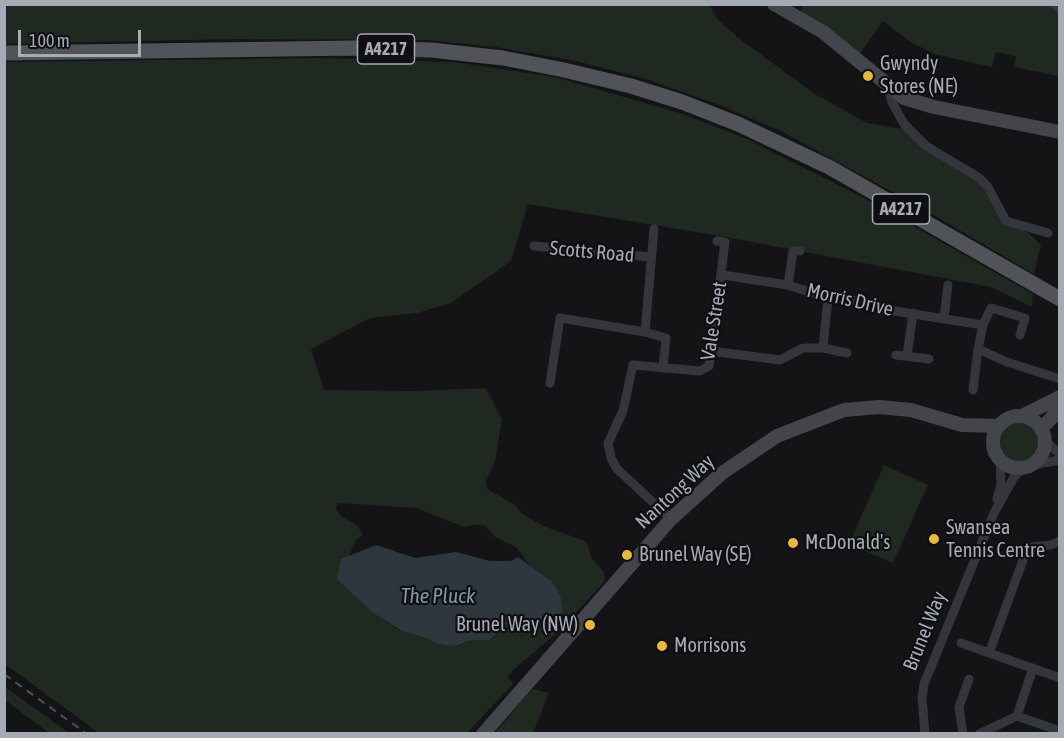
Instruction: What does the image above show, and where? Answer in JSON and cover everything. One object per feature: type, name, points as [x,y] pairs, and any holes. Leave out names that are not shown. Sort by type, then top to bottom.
[{"type":"main road","name":"A4217","points":[[4,53],[354,48],[431,50],[504,58],[564,70],[631,86],[738,124],[829,168],[1059,299]]},
{"type":"street","points":[[774,4],[807,22],[843,47],[888,88],[904,98],[934,107],[1059,132]]},
{"type":"street","points":[[1055,4],[1059,9]]},
{"type":"street","points":[[888,88],[892,102],[904,124],[926,146],[978,177],[988,187],[1006,221],[1048,233]]},
{"type":"street","name":"Scotts Road","points":[[645,332],[654,229]]},
{"type":"street","name":"Vale Street","points":[[671,519],[617,469],[608,450],[608,443],[623,411],[633,365],[706,370],[711,351],[725,242],[717,241]]},
{"type":"street","name":"Scotts Road","points":[[534,246],[651,257]]},
{"type":"street","name":"Morris Drive","points":[[788,285],[793,251],[800,251]]},
{"type":"street","name":"Morris Drive","points":[[722,275],[788,285],[828,298],[861,301],[875,308],[983,325]]},
{"type":"street","points":[[944,318],[948,285]]},
{"type":"street","points":[[823,348],[828,298]]},
{"type":"street","points":[[972,390],[983,325],[991,308],[1025,318],[1020,335]]},
{"type":"street","name":"Morris Drive","points":[[907,356],[913,314]]},
{"type":"street","points":[[550,383],[560,318],[645,332],[666,338],[663,367]]},
{"type":"street","points":[[711,351],[780,360],[803,348],[823,348],[847,353]]},
{"type":"street","points":[[978,349],[1007,362],[1059,379]]},
{"type":"street","points":[[896,355],[929,358]]},
{"type":"street","points":[[1059,397],[1022,416],[1005,420],[995,434],[997,455],[1011,467],[1059,460]]},
{"type":"street","name":"Nantong Way","points":[[483,734],[671,519],[722,473],[777,436],[844,410],[894,407],[962,425],[999,426]]},
{"type":"street","points":[[1028,466],[1041,455],[1043,435],[1059,409]]},
{"type":"street","points":[[1022,416],[1036,422],[1043,435],[1059,454]]},
{"type":"street","name":"Nantong Way","points":[[962,425],[997,455]]},
{"type":"street","name":"Brunel Way","points":[[994,513],[1000,485],[997,455]]},
{"type":"street","name":"Brunel Way","points":[[925,734],[922,698],[924,684],[994,513],[1014,477],[1028,466]]},
{"type":"street","points":[[989,653],[1026,552],[1030,546],[1051,546],[1059,541]]},
{"type":"street","points":[[961,643],[1059,678]]},
{"type":"street","points":[[979,734],[1017,716],[1033,668]]},
{"type":"street","points":[[963,734],[959,707],[969,680]]},
{"type":"street","points":[[1017,716],[1056,731]]},
{"type":"shaded area","points":[[803,4],[1052,5],[1059,12],[1059,76],[1014,67],[1016,56],[996,52],[992,67],[934,54],[909,41],[883,21],[859,55],[800,13]]},
{"type":"shaded area","points":[[4,5],[710,5],[718,20],[741,40],[815,94],[867,123],[910,130],[978,177],[1006,221],[1021,226],[1041,245],[1034,274],[927,211],[783,132],[717,104],[646,79],[576,61],[495,47],[427,40],[233,39],[5,44]]},
{"type":"shaded area","points":[[319,58],[454,62],[555,77],[683,114],[747,139],[864,198],[1033,294],[1032,307],[991,287],[709,234],[528,204],[511,261],[451,303],[417,313],[370,318],[311,349],[324,390],[415,391],[486,388],[502,420],[495,461],[486,481],[487,489],[514,504],[523,514],[541,525],[587,542],[591,558],[604,572],[605,581],[556,634],[514,669],[508,677],[513,684],[467,733],[99,733],[5,664],[4,62]],"holes":[[[337,503],[416,508],[464,527],[477,524],[485,526],[495,537],[516,547],[531,567],[551,581],[541,625],[526,621],[509,624],[489,640],[467,641],[456,646],[437,644],[427,637],[401,631],[373,613],[352,593],[341,559],[349,556],[356,540],[363,535],[357,525],[341,516],[336,509]]]},
{"type":"shaded area","points":[[1020,422],[1028,423],[1034,428],[1039,434],[1039,450],[1034,456],[1028,461],[1020,462],[1012,461],[1006,456],[1001,450],[1000,442],[1001,434],[1006,428],[1012,423]]},
{"type":"shaded area","points":[[884,465],[928,485],[893,563],[849,544]]},
{"type":"shaded area","points":[[4,687],[69,733],[49,733],[5,700]]},
{"type":"shaded area","points":[[532,689],[549,693],[533,733],[495,733]]},
{"type":"water","name":"The Pluck","points":[[376,545],[415,558],[456,552],[490,561],[511,561],[518,557],[551,581],[560,595],[563,612],[541,625],[526,621],[509,624],[489,640],[467,641],[456,646],[437,644],[427,638],[402,631],[373,613],[337,579],[341,559]]},
{"type":"railway","points":[[4,674],[87,734]]},
{"type":"place","name":"Gwyndy Stores (NE)","points":[[868,76]]},
{"type":"place","name":"Swansea Tennis Centre","points":[[934,539]]},
{"type":"place","name":"McDonald's","points":[[793,543]]},
{"type":"place","name":"Brunel Way (SE)","points":[[627,555]]},
{"type":"place","name":"Brunel Way (NW)","points":[[590,625]]},
{"type":"place","name":"Morrisons","points":[[662,646]]}]
